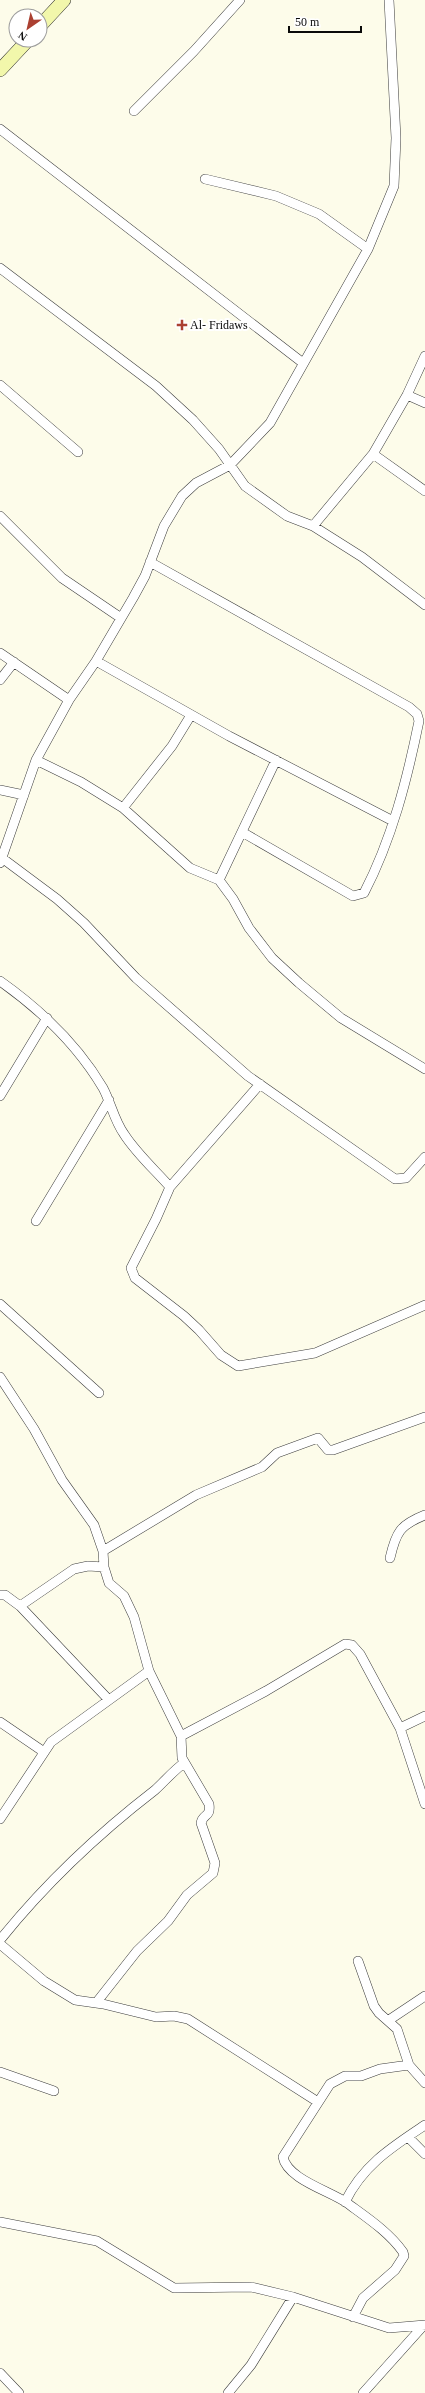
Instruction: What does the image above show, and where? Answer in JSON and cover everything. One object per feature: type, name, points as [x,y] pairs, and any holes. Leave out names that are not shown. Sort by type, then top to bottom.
[{"type":"street","points":[[48,17],[64,0]]},
{"type":"street","points":[[134,111],[194,51],[240,0]]},
{"type":"street","points":[[389,0],[396,138],[394,186],[368,250],[270,424],[230,465],[196,483],[182,496],[164,526],[150,562],[121,618],[96,662],[69,700],[36,760],[1,860],[57,899],[84,923],[136,978],[193,1029],[260,1084],[396,1179],[406,1178],[425,1158]]},
{"type":"street","points":[[0,70],[21,48]]},
{"type":"street","points":[[0,129],[303,363]]},
{"type":"street","points":[[205,179],[276,196],[319,214],[368,250]]},
{"type":"street","points":[[1,272],[156,386],[193,420],[219,449],[245,486],[263,501],[287,516],[313,526],[362,557],[425,605]]},
{"type":"street","points":[[313,526],[373,454],[407,396],[425,356]]},
{"type":"street","points":[[0,385],[78,452]]},
{"type":"street","points":[[407,396],[425,403]]},
{"type":"street","points":[[373,454],[425,492]]},
{"type":"street","points":[[0,516],[62,578],[121,618]]},
{"type":"street","points":[[150,562],[409,707],[417,714],[418,721],[414,746],[394,820],[379,863],[364,892],[353,896],[242,832]]},
{"type":"street","points":[[0,653],[69,700]]},
{"type":"street","points":[[0,680],[14,662]]},
{"type":"street","points":[[96,662],[191,715],[394,820]]},
{"type":"street","points":[[123,808],[172,746],[191,715]]},
{"type":"street","points":[[36,760],[81,782],[123,808],[190,868],[219,880],[233,899],[248,928],[272,958],[299,983],[341,1018],[425,1069]]},
{"type":"street","points":[[219,880],[276,760]]},
{"type":"street","points":[[0,790],[24,795]]},
{"type":"street","points":[[0,981],[47,1018],[86,1061],[109,1100],[116,1121],[125,1136],[170,1187]]},
{"type":"street","points":[[0,1096],[47,1018]]},
{"type":"street","points":[[260,1084],[170,1187],[156,1219],[131,1268],[131,1272],[135,1278],[199,1330],[221,1355],[233,1365],[238,1366],[315,1353],[425,1305]]},
{"type":"street","points":[[36,1221],[109,1100]]},
{"type":"street","points":[[0,1304],[99,1393]]},
{"type":"street","points":[[0,1377],[34,1429],[62,1480],[94,1525],[103,1551],[104,1567],[109,1583],[124,1596],[134,1617],[149,1671],[181,1736],[184,1763],[209,1804],[209,1815],[200,1823],[215,1869],[211,1876],[187,1895],[168,1922],[137,1951],[96,2002]]},
{"type":"street","points":[[103,1551],[196,1495],[262,1467],[277,1453],[318,1438],[328,1450],[333,1450],[425,1417]]},
{"type":"street","points":[[390,1558],[395,1539],[402,1527],[425,1515]]},
{"type":"street","points":[[20,1606],[74,1569],[88,1566],[104,1567]]},
{"type":"street","points":[[0,1596],[5,1595],[20,1606],[108,1699]]},
{"type":"street","points":[[181,1736],[266,1691],[345,1644],[356,1648],[400,1728],[425,1804]]},
{"type":"street","points":[[0,1819],[44,1752],[59,1734],[149,1671]]},
{"type":"street","points":[[400,1728],[425,1716]]},
{"type":"street","points":[[0,1722],[44,1752]]},
{"type":"street","points":[[0,1940],[25,1909],[124,1812],[156,1789],[184,1763]]},
{"type":"street","points":[[0,1944],[44,1981],[69,1997],[80,2002],[96,2002],[156,2016],[174,2016],[188,2020],[318,2102]]},
{"type":"street","points":[[358,1961],[374,2006],[379,2013],[389,2020],[397,2029],[409,2065],[425,2083]]},
{"type":"street","points":[[389,2020],[425,1996]]},
{"type":"street","points":[[353,2317],[364,2298],[395,2270],[404,2256],[399,2246],[385,2233],[345,2202],[302,2178],[288,2168],[284,2162],[286,2150],[330,2084],[337,2079],[361,2076],[380,2069],[409,2065]]},
{"type":"street","points":[[0,2072],[54,2091]]},
{"type":"street","points":[[345,2202],[356,2182],[368,2167],[387,2150],[425,2125]]},
{"type":"street","points":[[408,2137],[425,2154]]},
{"type":"street","points":[[0,2222],[97,2241],[174,2288],[242,2286],[293,2297],[389,2328],[424,2325]]},
{"type":"street","points":[[228,2393],[251,2365],[293,2297]]},
{"type":"street","points":[[363,2393],[424,2325]]},
{"type":"street","points":[[0,2373],[19,2393]]},
{"type":"place","name":"Al- Fridaws","points":[[182,325]]}]
